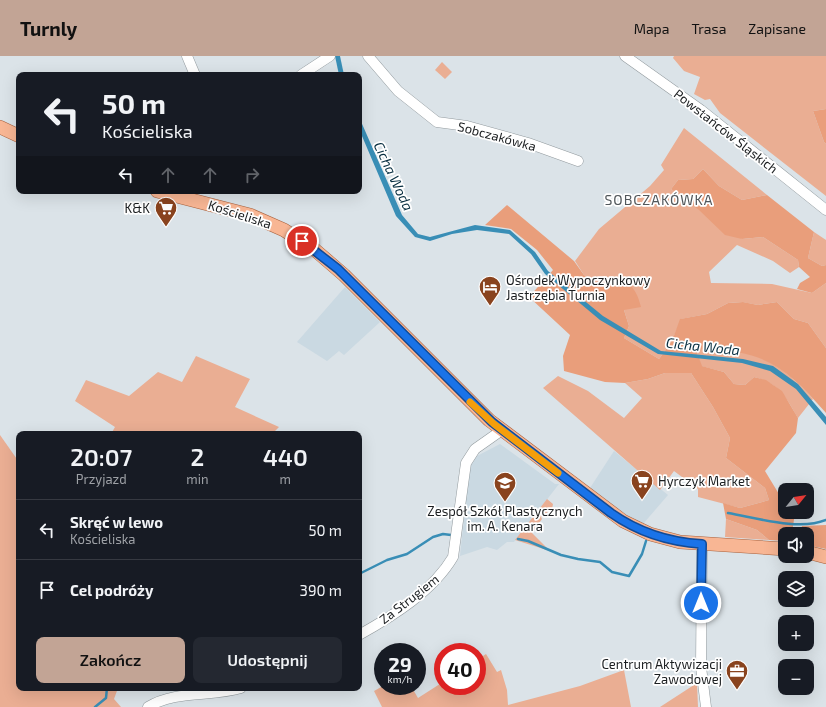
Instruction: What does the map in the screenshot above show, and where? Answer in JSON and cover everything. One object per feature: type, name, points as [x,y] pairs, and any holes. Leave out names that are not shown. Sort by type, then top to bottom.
[{"type":"main road","points":[[0,127],[16,135]]},
{"type":"main road","name":"Kościeliska","points":[[180,194],[257,217],[284,230],[315,250],[338,269],[474,406],[502,430],[623,521],[659,537],[702,544],[778,549]]},
{"type":"main road","points":[[814,554],[826,557]]},
{"type":"street","points":[[187,56],[194,72]]},
{"type":"street","points":[[306,72],[330,56]]},
{"type":"street","name":"Sobczakówka","points":[[368,56],[398,91],[437,122],[467,126],[528,143],[578,161]]},
{"type":"street","name":"Powstańców Śląskich","points":[[625,56],[701,110],[826,210]]},
{"type":"street","name":"Za Strugiem","points":[[362,633],[384,621],[432,584],[446,569],[453,557],[466,463],[475,449],[502,430]]},
{"type":"street","points":[[702,544],[701,667],[706,707]]},
{"type":"street","points":[[148,707],[154,703],[181,696],[226,693],[232,691]]},
{"type":"shaded area","points":[[674,56],[826,56],[826,109],[813,111],[826,144],[826,196],[720,113],[710,99],[705,100],[694,94],[700,77],[684,71],[673,58]]},
{"type":"shaded area","points":[[442,62],[452,72],[445,79],[435,70]]},
{"type":"shaded area","points":[[826,109],[826,144],[813,111]]},
{"type":"shaded area","points":[[684,128],[767,195],[742,200],[719,186],[703,169],[693,179],[678,180],[671,189],[742,239],[763,237],[798,260],[799,267],[790,273],[773,261],[737,245],[709,272],[711,283],[772,284],[812,293],[826,283],[826,348],[808,323],[794,319],[777,302],[758,305],[742,302],[728,303],[707,314],[681,319],[672,341],[659,359],[624,338],[629,326],[624,310],[608,277],[596,282],[584,275],[575,261],[599,229],[650,186],[664,170],[661,165]]},
{"type":"shaded area","points":[[703,169],[719,186],[742,200],[767,195],[814,232],[808,258],[822,266],[826,265],[826,283],[812,293],[797,289],[800,283],[810,277],[799,267],[798,260],[763,237],[742,239],[725,235],[699,210],[671,189],[678,180],[693,179]]},
{"type":"shaded area","points":[[507,205],[574,261],[584,275],[596,282],[605,279],[620,279],[626,282],[635,291],[641,307],[624,310],[629,326],[624,338],[659,359],[672,341],[680,319],[707,314],[728,303],[743,302],[758,305],[777,302],[794,319],[808,323],[826,348],[826,413],[798,383],[770,363],[738,352],[696,350],[702,366],[724,372],[734,384],[745,385],[754,377],[766,380],[782,391],[798,418],[796,433],[765,471],[778,492],[778,519],[794,519],[793,527],[778,527],[778,541],[769,540],[757,530],[726,519],[723,503],[740,508],[769,500],[765,488],[726,458],[730,438],[713,407],[691,373],[665,373],[648,379],[625,383],[605,382],[564,371],[563,356],[570,335],[529,297],[553,270],[537,250],[511,229],[485,225]]},
{"type":"shaded area","points":[[814,232],[826,240],[826,265],[822,266],[808,258]]},
{"type":"shaded area","points":[[345,287],[380,322],[344,355],[339,351],[327,361],[297,342]]},
{"type":"shaded area","points":[[696,349],[734,351],[746,353],[766,360],[791,377],[813,399],[798,418],[790,404],[776,387],[754,377],[745,385],[734,384],[724,372],[701,366]]},
{"type":"shaded area","points":[[196,356],[250,379],[235,407],[279,427],[275,431],[113,431],[115,427],[75,401],[86,380],[129,396],[158,372],[182,382]]},
{"type":"shaded area","points":[[665,373],[691,373],[713,407],[730,438],[726,458],[765,488],[769,500],[740,508],[698,497],[698,489],[674,471],[660,490],[543,388],[558,376],[588,391],[624,418],[642,398],[625,383],[648,379]]},
{"type":"shaded area","points":[[0,435],[16,458],[16,691],[117,691],[114,699],[121,707],[0,707]]},
{"type":"shaded area","name":"Zespół Szkół Plastycznych im. A. Kenara","points":[[500,444],[555,484],[559,484],[514,542],[507,542],[497,550],[487,547],[460,556],[469,469],[477,456]]},
{"type":"shaded area","points":[[614,451],[668,495],[643,524],[626,515],[590,488]]},
{"type":"shaded area","points":[[547,499],[553,504],[552,509],[541,517],[542,519],[532,533],[550,551],[515,540]]},
{"type":"shaded area","points":[[726,519],[757,530],[769,540],[725,537]]},
{"type":"shaded area","points":[[826,525],[826,549],[814,546],[814,527],[802,526]]},
{"type":"shaded area","points":[[486,654],[497,672],[501,670],[507,690],[508,705],[580,686],[624,670],[631,707],[382,707],[376,695],[416,695],[418,698],[426,695],[426,693],[434,688],[434,695],[486,695]]},
{"type":"shaded area","points":[[697,683],[698,707],[660,707]]},
{"type":"water","points":[[335,56],[340,56],[343,72],[338,72]]},
{"type":"water","points":[[362,124],[402,215],[418,234],[430,237],[475,225],[510,230],[535,252],[548,271],[603,316],[661,351],[743,359],[773,366],[798,384],[826,417],[826,425],[796,389],[770,371],[742,363],[658,354],[600,320],[545,274],[531,254],[509,234],[477,230],[452,234],[430,241],[415,237],[396,216],[362,136]]},
{"type":"waterway","points":[[728,513],[791,524],[815,523],[826,520]]},
{"type":"waterway","points":[[362,572],[387,560],[407,554],[433,537],[443,534],[451,535]]},
{"type":"waterway","points":[[518,539],[528,541],[561,555],[600,562],[612,572],[629,576],[642,554],[646,541]]},
{"type":"waterway","points":[[95,707],[106,698],[107,691]]},
{"type":"slow traffic","points":[[470,402],[494,424],[558,473]]},
{"type":"place","name":"K&K","points":[[166,228]]},
{"type":"place","name":"Ośrodek Wypoczynkowy Jastrzębia Turnia","points":[[490,306]]},
{"type":"place","name":"Hyrczyk Market","points":[[642,500]]},
{"type":"place","name":"Zespół Szkół Plastycznych im. A. Kenara","points":[[505,502]]},
{"type":"place","name":"Centrum Aktywizacji Zawodowej","points":[[737,690]]},
{"type":"district","name":"SOBCZAKÓWKA","points":[[659,199]]},
{"type":"route","points":[[302,241],[338,269],[470,402],[492,422],[611,513],[640,530],[659,537],[680,542],[702,544],[701,603]]},
{"type":"water label","name":"Cicha Woda","points":[[394,176]]},
{"type":"water label","name":"Cicha Woda","points":[[703,346]]}]
